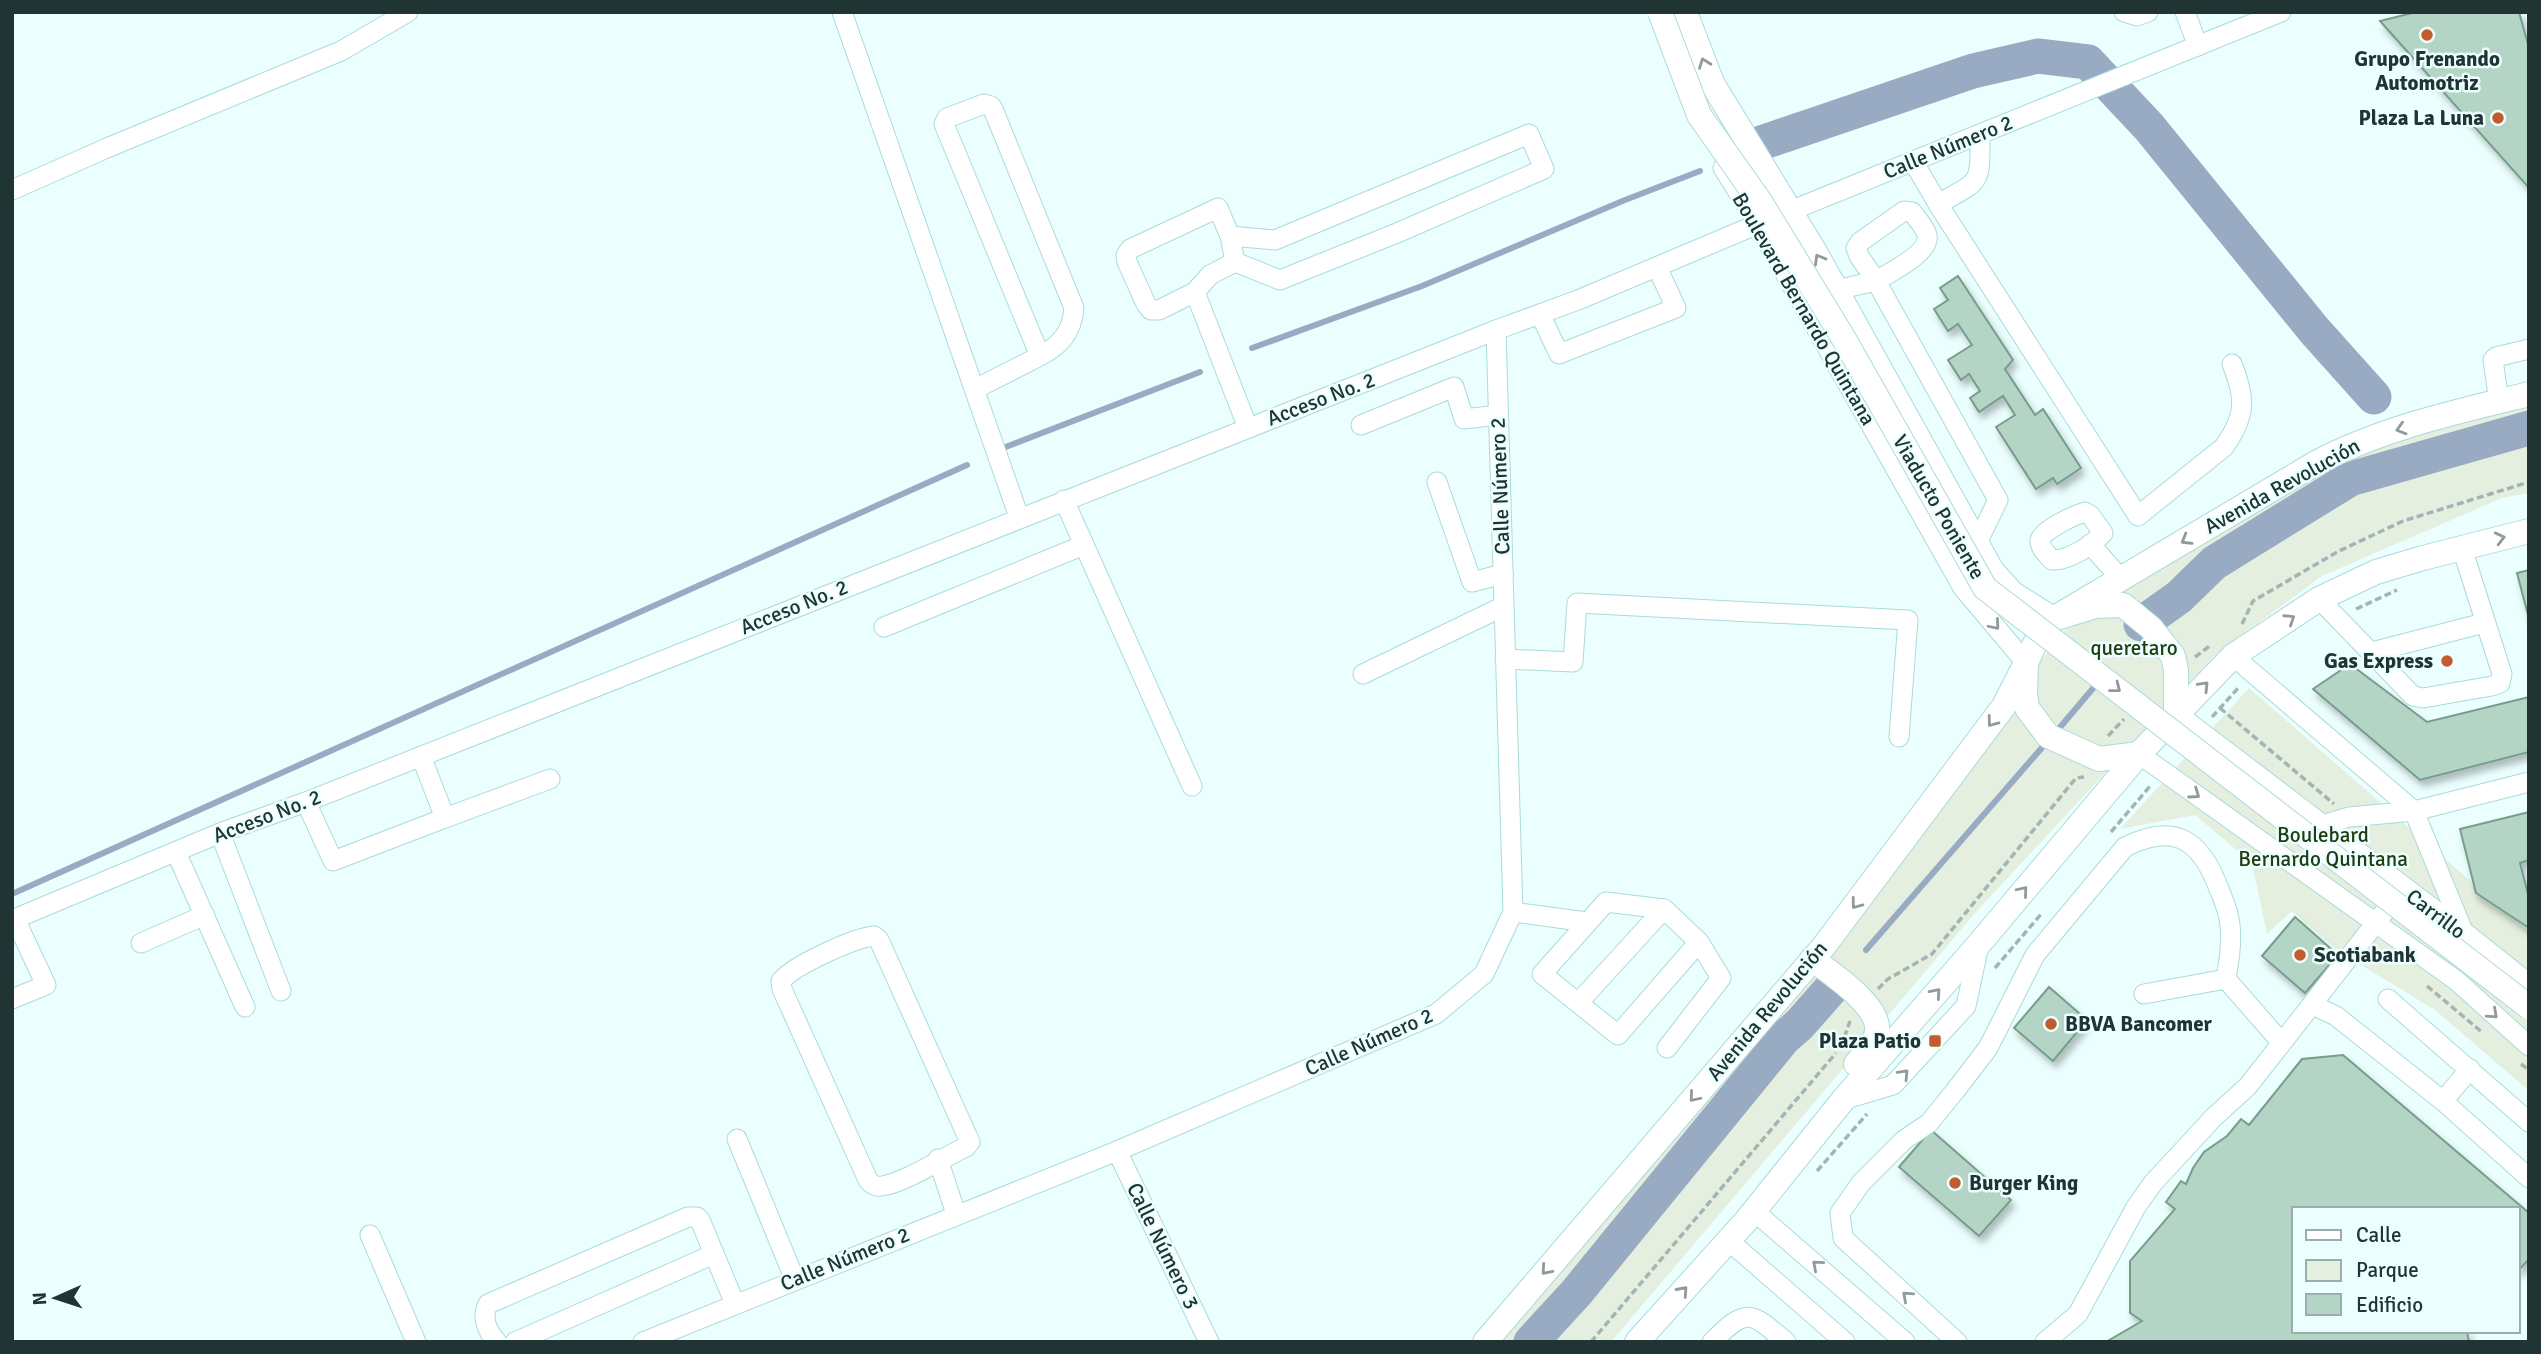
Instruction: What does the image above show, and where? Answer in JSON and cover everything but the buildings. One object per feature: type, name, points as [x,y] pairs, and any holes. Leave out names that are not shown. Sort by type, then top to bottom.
[{"type":"main road","name":"Viaducto Poniente","points":[[1660,12],[1699,115],[1761,203],[1830,316],[1985,588],[2529,1007]]},
{"type":"main road","name":"Boulevard Bernardo Quintana","points":[[1685,12],[1712,83],[1788,212],[1815,251],[1992,571],[2013,594],[2053,619]]},
{"type":"main road","name":"Avenida Revolución","points":[[2053,619],[2351,444],[2450,414],[2529,394]]},
{"type":"main road","points":[[1637,1342],[1729,1241],[1843,1100],[2139,754],[2233,656],[2319,600],[2376,572],[2529,531]]},
{"type":"main road","points":[[2139,754],[2099,758],[2048,736],[2026,703],[2026,663],[2039,635],[2053,619],[2095,606],[2123,606],[2151,628],[2173,656],[2176,716]]},
{"type":"main road","name":"Avenida Revolución","points":[[1485,1342],[1817,963],[2004,706],[2026,663]]},
{"type":"main road","name":"Carrillo","points":[[2176,716],[2529,987]]},
{"type":"main road","points":[[1808,1145],[1812,1116],[1875,1041],[1877,1025],[1862,999],[1817,963]]},
{"type":"street","points":[[12,190],[341,51],[408,12]]},
{"type":"street","points":[[842,12],[1019,517]]},
{"type":"street","name":"Boulevard Bernardo Quintana","points":[[1649,12],[1701,133],[1754,218],[1963,587],[2026,663]]},
{"type":"street","points":[[2124,12],[2137,16],[2148,12]]},
{"type":"street","points":[[2185,12],[2198,46]]},
{"type":"street","name":"Calle Número 2","points":[[1578,300],[1657,267],[1754,218],[1788,212],[2281,12]]},
{"type":"street","points":[[975,389],[1040,356],[1056,346],[1071,327],[1074,309],[993,109],[984,104],[947,118],[944,124],[1040,356]]},
{"type":"street","points":[[1230,236],[1275,240],[1529,134],[1544,169],[1280,281],[1235,262]]},
{"type":"street","points":[[1938,204],[1974,184],[1980,172],[1980,134]]},
{"type":"street","points":[[1913,161],[2138,516],[2224,447],[2233,435],[2243,402],[2242,388],[2232,364]]},
{"type":"street","points":[[1218,208],[1230,236],[1235,262],[1210,275],[1195,292],[1159,310],[1151,310],[1127,262],[1126,254],[1129,249],[1218,208]]},
{"type":"street","points":[[1540,314],[1559,354],[1676,308],[1657,267]]},
{"type":"street","points":[[1836,290],[1876,281],[1998,500],[1977,543]]},
{"type":"street","points":[[1195,292],[1248,428]]},
{"type":"street","name":"Acceso No. 2","points":[[14,920],[220,833],[306,802],[1019,517],[1578,300]]},
{"type":"street","name":"Calle Número 2","points":[[643,1342],[1116,1151],[1436,1014],[1484,974],[1513,912],[1496,330]]},
{"type":"street","points":[[2499,401],[2493,360],[2529,349]]},
{"type":"street","points":[[1361,425],[1454,387],[1464,419],[1498,415]]},
{"type":"street","points":[[1437,482],[1472,582],[1503,574]]},
{"type":"street","points":[[1063,500],[1192,786]]},
{"type":"street","points":[[2090,544],[2121,579]]},
{"type":"street","points":[[884,627],[1084,545]]},
{"type":"street","points":[[2319,600],[2413,696],[2423,698],[2492,687],[2500,683],[2502,674],[2462,548]]},
{"type":"street","points":[[1505,659],[1573,662],[1577,603],[1908,620],[1899,737]]},
{"type":"street","points":[[1363,674],[1504,606]]},
{"type":"street","points":[[2372,652],[2484,623]]},
{"type":"street","points":[[2233,656],[2414,811],[2465,936]]},
{"type":"street","points":[[2139,754],[2457,981],[2529,1046]]},
{"type":"street","points":[[421,756],[445,818]]},
{"type":"street","points":[[306,802],[333,861],[550,779]]},
{"type":"street","points":[[2319,825],[2349,817],[2414,811],[2529,782]]},
{"type":"street","points":[[220,833],[281,991]]},
{"type":"street","points":[[1957,1342],[1843,1238],[1840,1213],[1861,1183],[1904,1140],[1929,1123],[1955,1091],[1988,1048],[2035,955],[2125,847],[2140,839],[2175,835],[2189,841],[2210,866],[2227,909],[2230,925],[2231,953],[2226,979]]},
{"type":"street","points":[[176,852],[245,1007]]},
{"type":"street","points":[[2045,1342],[2078,1314],[2136,1207],[2153,1182],[2213,1118],[2248,1086],[2402,889]]},
{"type":"street","points":[[1667,1048],[1721,978],[1699,942],[1664,909],[1606,902],[1542,974],[1618,1035],[1699,942]]},
{"type":"street","points":[[1578,1003],[1664,909]]},
{"type":"street","points":[[1513,912],[1587,922]]},
{"type":"street","points":[[141,943],[205,915]]},
{"type":"street","points":[[12,999],[46,985],[14,920]]},
{"type":"street","points":[[874,936],[879,940],[969,1135],[970,1142],[966,1147],[938,1159],[891,1183],[880,1187],[872,1185],[782,989],[781,981],[786,975],[808,961],[859,940],[874,936]]},
{"type":"street","points":[[2226,979],[2281,1042]]},
{"type":"street","points":[[2144,993],[2226,979]]},
{"type":"street","points":[[2388,999],[2529,1122]]},
{"type":"street","points":[[2313,1005],[2336,1016],[2443,1101],[2529,1178]]},
{"type":"street","points":[[2443,1101],[2469,1069]]},
{"type":"street","points":[[737,1139],[795,1280]]},
{"type":"street","name":"Calle Número 3","points":[[1116,1151],[1209,1342]]},
{"type":"street","points":[[938,1159],[956,1214]]},
{"type":"street","points":[[1754,1211],[1905,1342]]},
{"type":"street","points":[[497,1342],[485,1321],[488,1304],[688,1217],[697,1217],[700,1220],[735,1304]]},
{"type":"street","points":[[370,1235],[416,1342]]},
{"type":"street","points":[[1729,1241],[1845,1342]]},
{"type":"street","points":[[515,1342],[714,1254]]},
{"type":"street","points":[[1712,1342],[1736,1319],[1749,1316],[1763,1322],[1786,1342]]},
{"type":"green space","name":"queretaro","points":[[2529,391],[2529,493],[2502,498],[2322,576],[2215,655],[1975,913],[1611,1342],[1478,1342],[1704,1085],[2092,596],[2311,453]]},
{"type":"green space","name":"Boulebard Bernardo Quintana","points":[[2249,688],[2529,932],[2529,1091],[2435,1010],[2343,954],[2292,911],[2267,934],[2252,863],[2195,815],[2120,829]]},
{"type":"waterway","points":[[1761,143],[1973,71],[2038,56],[2088,62],[2149,127],[2314,330],[2374,397]]},
{"type":"waterway","points":[[1252,348],[1422,286],[1700,171]]},
{"type":"waterway","points":[[1003,448],[1200,372]]},
{"type":"waterway","points":[[2141,624],[2179,597],[2214,563],[2350,479],[2529,428]]},
{"type":"waterway","points":[[12,894],[967,465]]},
{"type":"waterway","points":[[2056,732],[2095,686]]},
{"type":"waterway","points":[[1866,950],[2046,743]]},
{"type":"waterway","points":[[1531,1342],[1576,1293],[1784,1038],[1829,991]]},
{"type":"place","name":"Grupo Frenando Automotriz","points":[[2427,35]]},
{"type":"place","name":"Plaza La Luna","points":[[2498,118]]},
{"type":"place","name":"Gas Express","points":[[2447,661]]},
{"type":"place","name":"Scotiabank","points":[[2300,955]]},
{"type":"place","name":"BBVA Bancomer","points":[[2051,1024]]},
{"type":"place","name":"Plaza Patio","points":[[1935,1041]]},
{"type":"place","name":"Burger King","points":[[1955,1183]]}]
